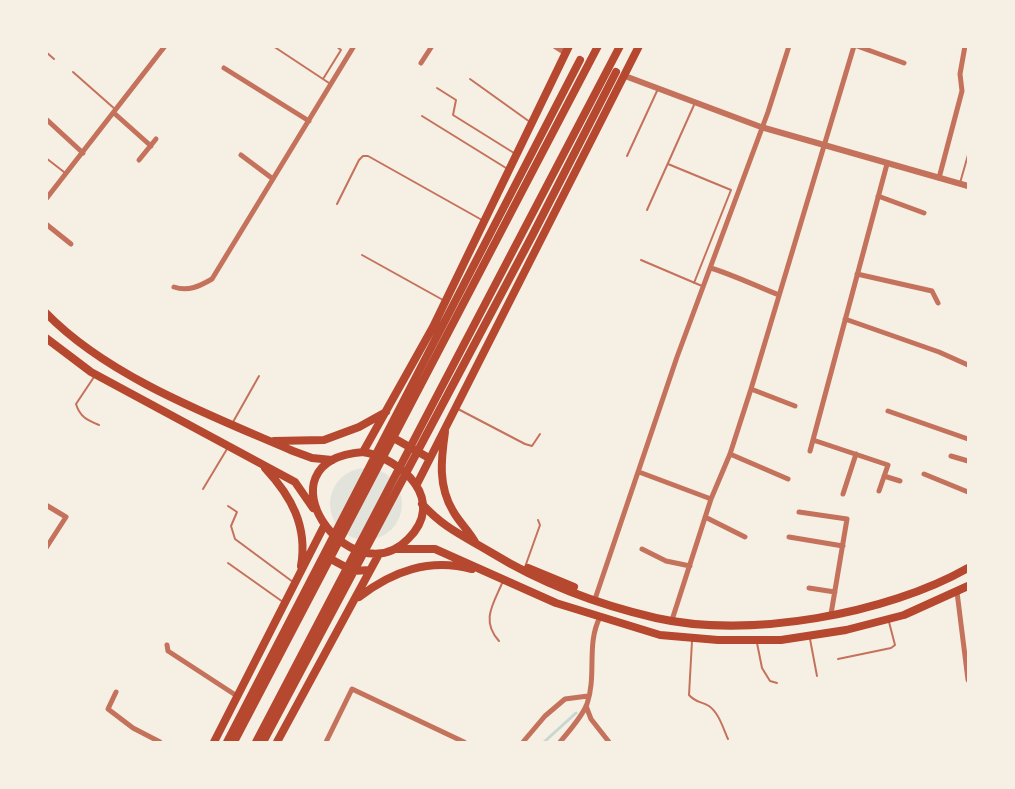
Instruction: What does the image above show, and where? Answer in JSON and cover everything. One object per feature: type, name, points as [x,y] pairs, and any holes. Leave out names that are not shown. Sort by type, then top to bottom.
[{"type":"highway","points":[[234,742],[585,62],[598,46]]},
{"type":"highway","points":[[417,484],[616,72],[620,46]]},
{"type":"highway","points":[[256,742],[616,72],[639,46]]},
{"type":"highway","points":[[363,452],[387,412],[445,301],[567,50],[585,62]]},
{"type":"highway","points":[[227,742],[503,221]]},
{"type":"highway","points":[[263,742],[527,235]]},
{"type":"highway","points":[[46,313],[98,356],[231,424],[309,457],[332,460]]},
{"type":"highway","points":[[46,338],[95,375],[295,482],[324,526],[355,548],[379,554],[395,549],[429,548],[556,603],[660,635],[756,640],[809,636],[846,630],[904,615],[969,586]]},
{"type":"highway","points":[[270,441],[324,440],[351,431],[387,412]]},
{"type":"highway","points":[[446,426],[441,465],[443,486],[453,512],[470,539],[522,572],[557,587],[657,618],[714,624],[781,624],[893,600],[948,579],[969,568]]},
{"type":"highway","points":[[372,437],[386,435],[395,438],[429,458]]},
{"type":"highway","points":[[316,512],[316,481],[332,460],[346,453],[376,454],[390,462],[417,484],[422,504],[420,522],[415,532],[395,549]]},
{"type":"highway","points":[[261,463],[284,487],[292,503],[302,539],[297,580]]},
{"type":"highway","points":[[422,504],[440,523],[525,567],[578,589],[592,598]]},
{"type":"highway","points":[[214,742],[324,526]]},
{"type":"highway","points":[[316,544],[335,564],[356,571],[370,570]]},
{"type":"highway","points":[[277,742],[379,554]]},
{"type":"highway","points":[[355,599],[393,575],[422,565],[448,565],[487,573]]},
{"type":"street","points":[[46,199],[165,46]]},
{"type":"street","points":[[174,287],[181,290],[199,286],[212,279],[354,46]]},
{"type":"street","points":[[422,63],[432,46]]},
{"type":"street","points":[[555,46],[567,50]]},
{"type":"street","points":[[592,598],[639,472],[676,357],[777,87],[789,46]]},
{"type":"street","points":[[672,620],[705,517],[730,454],[825,147],[827,130],[856,46],[904,63]]},
{"type":"street","points":[[939,178],[962,91],[960,74],[965,46]]},
{"type":"street","points":[[224,68],[309,121]]},
{"type":"street","points":[[616,72],[761,127],[969,186]]},
{"type":"street","points":[[115,111],[150,146]]},
{"type":"street","points":[[46,119],[83,153]]},
{"type":"street","points":[[139,160],[156,139]]},
{"type":"street","points":[[241,155],[273,179]]},
{"type":"street","points":[[810,451],[887,164]]},
{"type":"street","points":[[878,196],[924,213]]},
{"type":"street","points":[[46,224],[71,244]]},
{"type":"street","points":[[711,267],[748,280],[754,286],[779,295]]},
{"type":"street","points":[[857,274],[932,291],[938,303]]},
{"type":"street","points":[[845,319],[969,365]]},
{"type":"street","points":[[751,388],[795,406]]},
{"type":"street","points":[[888,411],[969,439]]},
{"type":"street","points":[[813,440],[888,465],[879,491]]},
{"type":"street","points":[[730,454],[788,479]]},
{"type":"street","points":[[843,494],[856,454]]},
{"type":"street","points":[[951,456],[969,461]]},
{"type":"street","points":[[639,472],[711,500]]},
{"type":"street","points":[[924,474],[969,492]]},
{"type":"street","points":[[884,476],[900,481]]},
{"type":"street","points":[[46,505],[66,518],[46,548]]},
{"type":"street","points":[[800,512],[847,519],[831,614]]},
{"type":"street","points":[[705,517],[744,537]]},
{"type":"street","points":[[789,537],[843,546]]},
{"type":"street","points":[[642,549],[666,561],[690,566]]},
{"type":"street","points":[[809,588],[835,592]]},
{"type":"street","points":[[957,592],[969,680]]},
{"type":"street","points":[[560,742],[586,706],[593,659],[591,639],[600,617]]},
{"type":"street","points":[[168,645],[168,651],[237,696]]},
{"type":"street","points":[[326,742],[352,689],[464,742]]},
{"type":"street","points":[[116,693],[108,709],[133,728],[160,742]]},
{"type":"street","points":[[523,742],[545,716],[565,699],[588,696]]},
{"type":"street","points":[[586,706],[591,719],[609,742]]},
{"type":"lane","points":[[273,46],[331,84]]},
{"type":"lane","points":[[323,79],[341,50],[336,46]]},
{"type":"lane","points":[[46,52],[54,59]]},
{"type":"lane","points":[[73,72],[115,111]]},
{"type":"lane","points":[[470,79],[532,124]]},
{"type":"lane","points":[[437,88],[456,100],[453,115],[517,154]]},
{"type":"lane","points":[[627,156],[658,88]]},
{"type":"lane","points":[[647,210],[695,102]]},
{"type":"lane","points":[[422,116],[509,169]]},
{"type":"lane","points":[[960,183],[968,155]]},
{"type":"lane","points":[[338,204],[359,160],[363,156],[368,156],[485,221]]},
{"type":"lane","points":[[46,158],[66,174]]},
{"type":"lane","points":[[668,164],[731,190],[694,283]]},
{"type":"lane","points":[[362,255],[445,301]]},
{"type":"lane","points":[[641,260],[704,287]]},
{"type":"lane","points":[[95,375],[76,404],[79,414],[85,420],[99,425]]},
{"type":"lane","points":[[231,424],[259,376]]},
{"type":"lane","points":[[455,408],[525,444],[532,446],[540,434]]},
{"type":"lane","points":[[203,489],[228,447]]},
{"type":"lane","points":[[228,506],[237,512],[231,526],[235,539],[297,580]]},
{"type":"lane","points":[[525,567],[540,525],[538,520]]},
{"type":"lane","points":[[228,563],[285,604]]},
{"type":"lane","points":[[499,641],[490,631],[488,622],[503,581]]},
{"type":"lane","points":[[838,658],[895,645],[888,619]]},
{"type":"lane","points":[[809,636],[817,676]]},
{"type":"lane","points":[[692,638],[689,694],[695,702],[708,705],[717,714],[728,739]]},
{"type":"lane","points":[[756,640],[762,668],[770,681],[777,683]]},
{"type":"shaded area","points":[[366,468],[386,474],[396,484],[402,504],[396,524],[386,534],[366,540],[346,534],[336,524],[330,504],[336,484],[346,474]]},
{"type":"waterway","points":[[544,742],[576,713]]}]
